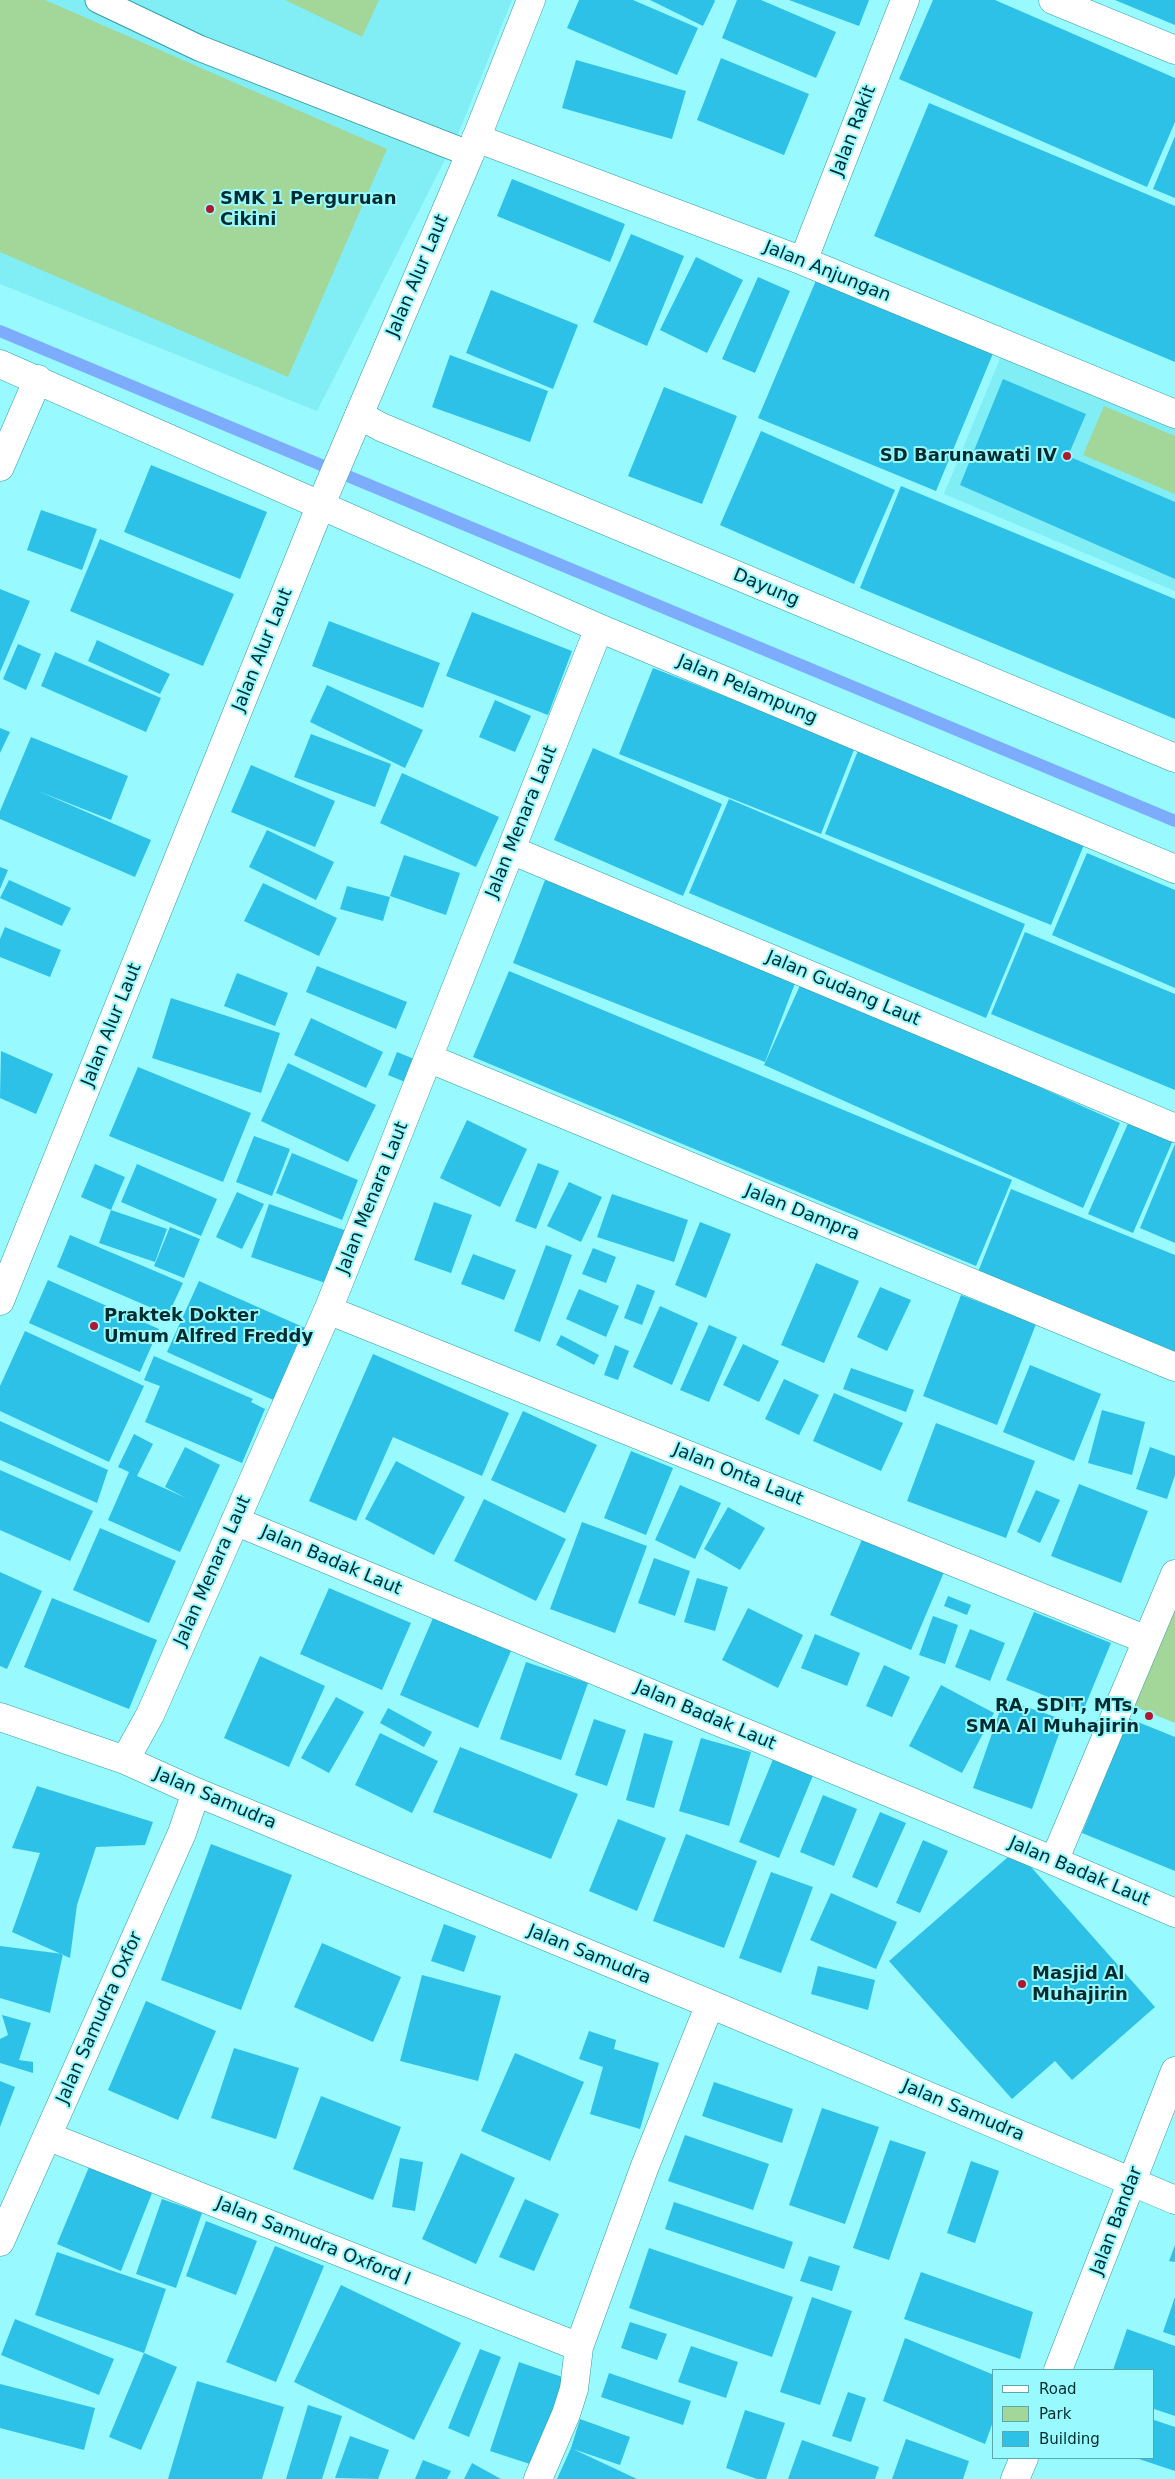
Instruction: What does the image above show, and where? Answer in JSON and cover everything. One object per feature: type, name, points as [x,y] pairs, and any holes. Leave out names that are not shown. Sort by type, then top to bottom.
[{"type":"street","name":"Jalan Alur Laut","points":[[0,1301],[322,504],[473,146],[531,0]]},
{"type":"street","name":"Jalan Rakit","points":[[803,261],[906,0]]},
{"type":"street","points":[[1053,0],[1175,50]]},
{"type":"street","name":"Jalan Anjungan","points":[[473,146],[803,261],[1175,414]]},
{"type":"street","name":"Jalan Pelampung","points":[[0,364],[322,504],[599,628],[1175,869]]},
{"type":"street","points":[[0,467],[38,379]]},
{"type":"street","name":"Dayung","points":[[356,421],[390,431],[1175,758]]},
{"type":"street","name":"Jalan Menara Laut","points":[[125,1760],[150,1715],[328,1310],[599,628]]},
{"type":"street","name":"Jalan Gudang Laut","points":[[511,850],[1175,1128]]},
{"type":"street","name":"Jalan Dampra","points":[[428,1058],[1175,1367]]},
{"type":"street","name":"Jalan Onta Laut","points":[[328,1310],[1147,1640]]},
{"type":"street","name":"Jalan Badak Laut","points":[[235,1521],[1175,1913]]},
{"type":"street","points":[[1054,1861],[1175,1574]]},
{"type":"street","name":"Jalan Samudra","points":[[0,1717],[125,1760],[196,1792],[710,2004],[1175,2200]]},
{"type":"street","name":"Jalan Samudra Oxfor","points":[[0,2242],[182,1833],[196,1792]]},
{"type":"street","points":[[538,2479],[566,2414],[574,2389],[579,2347],[645,2166],[710,2004]]},
{"type":"street","name":"Jalan Bandar","points":[[1058,2369],[1175,2071]]},
{"type":"street","name":"Jalan Samudra Oxford I","points":[[47,2136],[579,2347]]},
{"type":"street","points":[[1015,2479],[1024,2459]]},
{"type":"lane","points":[[98,0],[199,48],[473,146]]},
{"type":"shaded area","name":"SMK 1 Perguruan Cikini","points":[[0,0],[512,0],[458,134],[317,411],[0,284]]},
{"type":"shaded area","name":"SD Barunawati IV","points":[[1004,349],[1175,419],[1175,591],[944,494]]},
{"type":"green space","points":[[0,0],[45,0],[387,149],[288,377],[0,252]]},
{"type":"green space","points":[[285,0],[379,0],[362,37]]},
{"type":"green space","points":[[1104,406],[1175,436],[1175,494],[1083,455]]},
{"type":"green space","points":[[1175,1604],[1175,1723],[1133,1706]]},
{"type":"building","points":[[579,0],[633,0],[698,28],[677,75],[567,28]]},
{"type":"building","points":[[650,0],[714,0],[715,1],[703,26]]},
{"type":"building","points":[[737,0],[761,0],[836,32],[816,78],[722,38]]},
{"type":"building","points":[[789,0],[869,0],[859,26]]},
{"type":"building","points":[[933,0],[995,0],[1175,78],[1175,122],[1147,187],[899,79]]},
{"type":"building","points":[[1115,0],[1175,0],[1175,25]]},
{"type":"building","points":[[721,58],[809,94],[784,155],[697,120]]},
{"type":"building","points":[[576,60],[686,91],[672,139],[562,108]]},
{"type":"building","points":[[929,103],[1175,206],[1175,362],[874,236]]},
{"type":"building","points":[[1175,136],[1175,198],[1153,189]]},
{"type":"building","points":[[512,179],[625,224],[610,262],[497,216]]},
{"type":"building","points":[[631,234],[684,256],[647,346],[593,322]]},
{"type":"building","points":[[696,257],[743,280],[707,353],[660,330]]},
{"type":"building","points":[[758,277],[790,291],[755,373],[722,359]]},
{"type":"building","points":[[817,278],[994,351],[936,491],[758,418]]},
{"type":"building","points":[[491,290],[578,325],[553,389],[466,353]]},
{"type":"building","points":[[450,355],[548,391],[530,442],[432,407]]},
{"type":"building","points":[[1003,379],[1086,414],[1068,456],[1175,502],[1175,579],[960,485]]},
{"type":"building","points":[[664,387],[737,416],[702,504],[628,476]]},
{"type":"building","points":[[761,431],[895,490],[854,584],[720,525]]},
{"type":"building","points":[[151,465],[267,512],[240,579],[124,532]]},
{"type":"building","points":[[901,486],[1175,599],[1175,719],[860,588]]},
{"type":"building","points":[[41,510],[97,529],[82,570],[27,550]]},
{"type":"building","points":[[100,539],[234,594],[203,666],[70,611]]},
{"type":"building","points":[[0,589],[30,601],[0,672]]},
{"type":"building","points":[[472,612],[572,651],[548,715],[446,676]]},
{"type":"building","points":[[329,621],[440,663],[423,708],[312,666]]},
{"type":"building","points":[[97,640],[170,674],[160,694],[88,661]]},
{"type":"building","points":[[18,644],[41,654],[26,690],[3,679]]},
{"type":"building","points":[[55,652],[161,698],[146,732],[41,686]]},
{"type":"building","points":[[653,668],[855,747],[821,834],[619,754]]},
{"type":"building","points":[[327,685],[423,730],[405,768],[310,722]]},
{"type":"building","points":[[495,700],[531,716],[515,752],[479,737]]},
{"type":"building","points":[[0,728],[10,732],[0,753]]},
{"type":"building","points":[[311,734],[391,764],[375,807],[294,777]]},
{"type":"building","points":[[31,737],[128,776],[111,820],[38,791],[151,840],[135,877],[0,819],[0,811]]},
{"type":"building","points":[[861,743],[1088,835],[1051,925],[825,834]]},
{"type":"building","points":[[593,748],[722,804],[683,896],[554,840]]},
{"type":"building","points":[[251,765],[335,801],[315,847],[231,812]]},
{"type":"building","points":[[402,773],[499,817],[476,867],[380,823]]},
{"type":"building","points":[[729,799],[1025,924],[986,1018],[689,893]]},
{"type":"building","points":[[267,830],[334,862],[316,900],[249,867]]},
{"type":"building","points":[[1087,853],[1175,890],[1175,988],[1052,935]]},
{"type":"building","points":[[404,855],[460,873],[446,915],[390,896]]},
{"type":"building","points":[[0,867],[8,870],[0,889]]},
{"type":"building","points":[[9,880],[71,908],[62,926],[0,898]]},
{"type":"building","points":[[545,880],[797,978],[765,1062],[513,963]]},
{"type":"building","points":[[263,883],[337,918],[319,956],[244,921]]},
{"type":"building","points":[[347,886],[390,897],[383,921],[340,909]]},
{"type":"building","points":[[5,927],[61,950],[50,977],[0,957],[0,939]]},
{"type":"building","points":[[1025,932],[1175,994],[1175,1090],[991,1014]]},
{"type":"building","points":[[317,966],[407,1002],[396,1029],[306,992]]},
{"type":"building","points":[[509,971],[1012,1180],[976,1266],[473,1057]]},
{"type":"building","points":[[237,973],[288,993],[275,1026],[224,1006]]},
{"type":"building","points":[[802,981],[1120,1123],[1083,1208],[764,1065]]},
{"type":"building","points":[[171,998],[280,1033],[261,1093],[152,1058]]},
{"type":"building","points":[[311,1018],[383,1052],[366,1088],[294,1055]]},
{"type":"building","points":[[1,1051],[53,1074],[36,1114],[0,1098]]},
{"type":"building","points":[[397,1052],[414,1059],[405,1082],[388,1075]]},
{"type":"building","points":[[288,1063],[376,1105],[348,1162],[261,1121]]},
{"type":"building","points":[[138,1067],[251,1113],[223,1182],[109,1136]]},
{"type":"building","points":[[1130,1119],[1174,1138],[1133,1233],[1088,1214]]},
{"type":"building","points":[[467,1120],[527,1149],[500,1207],[440,1178]]},
{"type":"building","points":[[254,1136],[290,1149],[272,1196],[236,1182]]},
{"type":"building","points":[[1175,1144],[1175,1243],[1140,1228]]},
{"type":"building","points":[[292,1153],[358,1180],[342,1220],[276,1193]]},
{"type":"building","points":[[538,1163],[559,1171],[536,1229],[515,1221]]},
{"type":"building","points":[[95,1164],[125,1177],[111,1210],[81,1197]]},
{"type":"building","points":[[137,1164],[217,1199],[201,1236],[121,1202]]},
{"type":"building","points":[[569,1182],[602,1197],[581,1242],[547,1226]]},
{"type":"building","points":[[1011,1189],[1175,1255],[1175,1364],[974,1282]]},
{"type":"building","points":[[237,1192],[264,1204],[242,1249],[216,1237]]},
{"type":"building","points":[[612,1194],[688,1220],[674,1262],[597,1237]]},
{"type":"building","points":[[434,1202],[472,1215],[451,1273],[414,1260]]},
{"type":"building","points":[[269,1204],[350,1232],[331,1285],[251,1257]]},
{"type":"building","points":[[111,1210],[167,1229],[155,1262],[99,1243]]},
{"type":"building","points":[[700,1222],[731,1234],[706,1298],[675,1285]]},
{"type":"building","points":[[170,1227],[200,1239],[184,1278],[154,1266]]},
{"type":"building","points":[[70,1235],[183,1283],[168,1315],[57,1267]]},
{"type":"building","points":[[546,1245],[572,1255],[540,1342],[514,1331]]},
{"type":"building","points":[[593,1248],[616,1257],[606,1283],[582,1274]]},
{"type":"building","points":[[473,1254],[516,1270],[504,1300],[461,1284]]},
{"type":"building","points":[[816,1263],[859,1281],[824,1363],[781,1345]]},
{"type":"building","name":"Praktek Dokter Umum Alfred Freddy","points":[[48,1280],[159,1329],[140,1372],[29,1323]]},
{"type":"building","points":[[199,1281],[312,1331],[280,1403],[167,1352]]},
{"type":"building","points":[[637,1284],[655,1291],[642,1325],[624,1318]]},
{"type":"building","points":[[880,1287],[911,1300],[887,1351],[857,1337]]},
{"type":"building","points":[[579,1289],[619,1306],[606,1337],[566,1319]]},
{"type":"building","points":[[961,1295],[1036,1324],[997,1425],[923,1396]]},
{"type":"building","points":[[660,1306],[698,1323],[672,1385],[633,1367]]},
{"type":"building","points":[[709,1325],[737,1337],[709,1402],[680,1390]]},
{"type":"building","points":[[25,1331],[144,1386],[109,1462],[0,1411],[0,1386]]},
{"type":"building","points":[[561,1335],[599,1355],[594,1365],[556,1345]]},
{"type":"building","points":[[743,1344],[779,1361],[759,1402],[723,1385]]},
{"type":"building","points":[[615,1345],[629,1351],[618,1380],[604,1375]]},
{"type":"building","points":[[373,1354],[509,1413],[482,1476],[393,1437],[356,1521],[309,1501]]},
{"type":"building","points":[[154,1356],[253,1399],[251,1402],[265,1409],[242,1463],[145,1422],[160,1386],[144,1380]]},
{"type":"building","points":[[1030,1365],[1101,1394],[1074,1461],[1003,1432]]},
{"type":"building","points":[[851,1368],[914,1390],[906,1412],[843,1389]]},
{"type":"building","points":[[784,1379],[819,1395],[799,1435],[765,1419]]},
{"type":"building","points":[[834,1393],[903,1423],[881,1471],[813,1441]]},
{"type":"building","points":[[1102,1410],[1145,1422],[1132,1475],[1088,1463]]},
{"type":"building","points":[[523,1411],[597,1445],[565,1513],[491,1480]]},
{"type":"building","points":[[0,1421],[108,1470],[97,1503],[0,1460]]},
{"type":"building","points":[[936,1423],[1035,1461],[1006,1538],[907,1501]]},
{"type":"building","points":[[134,1434],[153,1444],[137,1476],[186,1498],[165,1487],[185,1447],[220,1465],[180,1552],[108,1520],[129,1472],[118,1467]]},
{"type":"building","points":[[1150,1447],[1175,1456],[1175,1475],[1167,1499],[1136,1489]]},
{"type":"building","points":[[631,1451],[673,1468],[646,1535],[604,1518]]},
{"type":"building","points":[[396,1461],[465,1497],[434,1555],[365,1519]]},
{"type":"building","points":[[0,1470],[93,1511],[70,1561],[0,1530]]},
{"type":"building","points":[[1079,1484],[1148,1511],[1121,1583],[1051,1556]]},
{"type":"building","points":[[680,1485],[721,1503],[695,1559],[655,1540]]},
{"type":"building","points":[[1036,1490],[1060,1500],[1040,1543],[1017,1532]]},
{"type":"building","points":[[484,1499],[566,1539],[536,1601],[454,1561]]},
{"type":"building","points":[[728,1507],[765,1528],[740,1570],[704,1549]]},
{"type":"building","points":[[582,1522],[647,1546],[615,1633],[550,1609]]},
{"type":"building","points":[[100,1528],[176,1561],[149,1623],[73,1590]]},
{"type":"building","points":[[866,1530],[947,1565],[911,1650],[830,1615]]},
{"type":"building","points":[[654,1558],[690,1571],[675,1616],[638,1603]]},
{"type":"building","points":[[0,1572],[42,1591],[7,1669],[0,1666]]},
{"type":"building","points":[[697,1578],[728,1587],[715,1631],[684,1622]]},
{"type":"building","points":[[329,1588],[411,1623],[382,1690],[300,1654]]},
{"type":"building","points":[[948,1596],[971,1605],[967,1615],[944,1606]]},
{"type":"building","points":[[52,1598],[157,1640],[129,1709],[24,1667]]},
{"type":"building","points":[[748,1608],[803,1635],[778,1688],[722,1660]]},
{"type":"building","points":[[1034,1612],[1111,1643],[1083,1711],[1006,1680]]},
{"type":"building","points":[[933,1616],[958,1625],[945,1664],[919,1655]]},
{"type":"building","points":[[433,1618],[511,1651],[478,1728],[400,1695]]},
{"type":"building","points":[[970,1629],[1005,1643],[990,1681],[955,1667]]},
{"type":"building","points":[[815,1634],[860,1653],[847,1686],[801,1668]]},
{"type":"building","points":[[260,1656],[325,1686],[289,1767],[224,1738]]},
{"type":"building","points":[[526,1662],[588,1683],[561,1760],[500,1739]]},
{"type":"building","points":[[884,1665],[910,1677],[892,1717],[866,1706]]},
{"type":"building","points":[[941,1685],[994,1713],[962,1773],[909,1746]]},
{"type":"building","points":[[336,1697],[364,1712],[329,1773],[301,1758]]},
{"type":"building","points":[[1004,1699],[1064,1720],[1032,1809],[973,1788]]},
{"type":"building","points":[[388,1708],[432,1732],[424,1747],[380,1723]]},
{"type":"building","name":"RA, SDIT, MTs, SMA Al Muhajirin","points":[[1128,1718],[1175,1737],[1175,1871],[1082,1833]]},
{"type":"building","points":[[594,1719],[626,1730],[607,1786],[575,1775]]},
{"type":"building","points":[[380,1733],[438,1761],[412,1813],[355,1785]]},
{"type":"building","points":[[644,1733],[673,1741],[654,1808],[626,1800]]},
{"type":"building","points":[[701,1738],[751,1752],[729,1826],[679,1811]]},
{"type":"building","points":[[460,1747],[578,1794],[551,1859],[433,1812]]},
{"type":"building","points":[[774,1757],[814,1773],[779,1858],[739,1842]]},
{"type":"building","points":[[37,1786],[153,1822],[145,1845],[96,1847],[77,1905],[70,1958],[12,1932],[40,1853],[12,1848]]},
{"type":"building","points":[[823,1795],[857,1809],[834,1866],[800,1852]]},
{"type":"building","points":[[880,1812],[906,1823],[877,1888],[852,1877]]},
{"type":"building","points":[[618,1819],[666,1838],[637,1911],[589,1891]]},
{"type":"building","points":[[686,1834],[757,1861],[724,1948],[653,1921]]},
{"type":"building","points":[[923,1840],[948,1851],[920,1913],[896,1903]]},
{"type":"building","points":[[211,1844],[292,1875],[241,2010],[161,1980]]},
{"type":"building","name":"Masjid Al Muhajirin","points":[[1016,1850],[1155,2007],[1072,2080],[1055,2061],[1012,2099],[889,1961]]},
{"type":"building","points":[[771,1872],[813,1887],[781,1973],[739,1958]]},
{"type":"building","points":[[831,1893],[897,1922],[876,1969],[810,1940]]},
{"type":"building","points":[[444,1924],[476,1936],[464,1972],[431,1961]]},
{"type":"building","points":[[322,1943],[401,1977],[373,2042],[294,2007]]},
{"type":"building","points":[[0,1946],[63,1954],[50,2013],[0,1998]]},
{"type":"building","points":[[818,1966],[875,1980],[868,2010],[811,1994]]},
{"type":"building","points":[[422,1975],[501,1996],[478,2081],[400,2061]]},
{"type":"building","points":[[146,2001],[216,2031],[178,2120],[108,2090]]},
{"type":"building","points":[[2,2015],[31,2023],[19,2060],[33,2062],[33,2073],[0,2063],[0,2039],[8,2035]]},
{"type":"building","points":[[589,2031],[616,2040],[614,2049],[659,2063],[640,2129],[590,2114],[603,2067],[579,2059]]},
{"type":"building","points":[[234,2048],[299,2068],[276,2139],[211,2118]]},
{"type":"building","points":[[515,2053],[584,2082],[550,2161],[481,2131]]},
{"type":"building","points":[[0,2081],[15,2087],[0,2127]]},
{"type":"building","points":[[714,2082],[793,2109],[782,2143],[702,2116]]},
{"type":"building","points":[[321,2096],[401,2127],[373,2200],[293,2169]]},
{"type":"building","points":[[822,2108],[879,2127],[845,2224],[789,2205]]},
{"type":"building","points":[[685,2135],[769,2164],[753,2210],[668,2181]]},
{"type":"building","points":[[890,2140],[926,2152],[889,2260],[853,2248]]},
{"type":"building","points":[[461,2153],[515,2178],[476,2264],[422,2239]]},
{"type":"building","points":[[400,2158],[423,2162],[415,2211],[392,2207]]},
{"type":"building","points":[[971,2161],[999,2171],[975,2243],[947,2233]]},
{"type":"building","points":[[89,2167],[152,2193],[121,2271],[57,2244]]},
{"type":"building","points":[[162,2199],[202,2213],[176,2288],[136,2274]]},
{"type":"building","points":[[525,2199],[559,2214],[534,2271],[499,2257]]},
{"type":"building","points":[[674,2202],[793,2242],[784,2269],[665,2229]]},
{"type":"building","points":[[206,2221],[257,2241],[236,2295],[186,2276]]},
{"type":"building","points":[[1175,2245],[1175,2262],[1169,2261]]},
{"type":"building","points":[[275,2246],[324,2266],[276,2382],[226,2362]]},
{"type":"building","points":[[649,2248],[793,2297],[772,2357],[629,2308]]},
{"type":"building","points":[[57,2252],[166,2289],[144,2353],[35,2315]]},
{"type":"building","points":[[809,2256],[840,2266],[832,2291],[800,2281]]},
{"type":"building","points":[[921,2272],[1033,2312],[1020,2359],[904,2319]]},
{"type":"building","points":[[341,2285],[461,2343],[414,2440],[294,2382]]},
{"type":"building","points":[[812,2297],[852,2311],[820,2405],[780,2392]]},
{"type":"building","points":[[1175,2297],[1175,2336],[1163,2332]]},
{"type":"building","points":[[15,2319],[114,2359],[99,2395],[1,2355]]},
{"type":"building","points":[[630,2322],[667,2334],[657,2360],[621,2348]]},
{"type":"building","points":[[1127,2329],[1175,2346],[1175,2416],[1155,2409],[1155,2369],[1113,2369]]},
{"type":"building","points":[[905,2338],[992,2374],[992,2425],[985,2444],[883,2401]]},
{"type":"building","points":[[691,2346],[738,2362],[726,2398],[678,2382]]},
{"type":"building","points":[[480,2349],[501,2357],[469,2437],[448,2428]]},
{"type":"building","points":[[144,2353],[177,2367],[141,2450],[109,2437]]},
{"type":"building","points":[[519,2362],[568,2379],[539,2467],[490,2451]]},
{"type":"building","points":[[609,2373],[691,2401],[683,2425],[601,2397]]},
{"type":"building","points":[[197,2381],[284,2407],[262,2479],[168,2479]]},
{"type":"building","points":[[0,2384],[95,2408],[84,2450],[0,2428]]},
{"type":"building","points":[[848,2392],[866,2398],[851,2442],[832,2436]]},
{"type":"building","points":[[308,2405],[342,2416],[322,2479],[286,2479]]},
{"type":"building","points":[[745,2410],[785,2423],[766,2479],[757,2479],[726,2468]]},
{"type":"building","points":[[580,2419],[630,2437],[620,2465],[573,2449],[637,2479],[557,2479],[571,2448]]},
{"type":"building","points":[[1155,2420],[1175,2427],[1175,2471],[1139,2459],[1155,2459]]},
{"type":"building","points":[[350,2436],[389,2450],[378,2479],[335,2478]]},
{"type":"building","points":[[906,2439],[969,2461],[963,2479],[892,2479]]},
{"type":"building","points":[[802,2440],[879,2467],[875,2479],[788,2479]]},
{"type":"building","points":[[423,2460],[451,2471],[447,2479],[415,2479]]},
{"type":"building","points":[[472,2463],[501,2479],[464,2479]]},
{"type":"waterway","points":[[0,331],[1175,821]]},
{"type":"place","name":"SMK 1 Perguruan Cikini","points":[[210,209]]},
{"type":"place","name":"SD Barunawati IV","points":[[1067,456]]},
{"type":"place","name":"Praktek Dokter Umum Alfred Freddy","points":[[94,1326]]},
{"type":"place","name":"RA, SDIT, MTs, SMA Al Muhajirin","points":[[1149,1716]]},
{"type":"place","name":"Masjid Al Muhajirin","points":[[1022,1984]]}]
